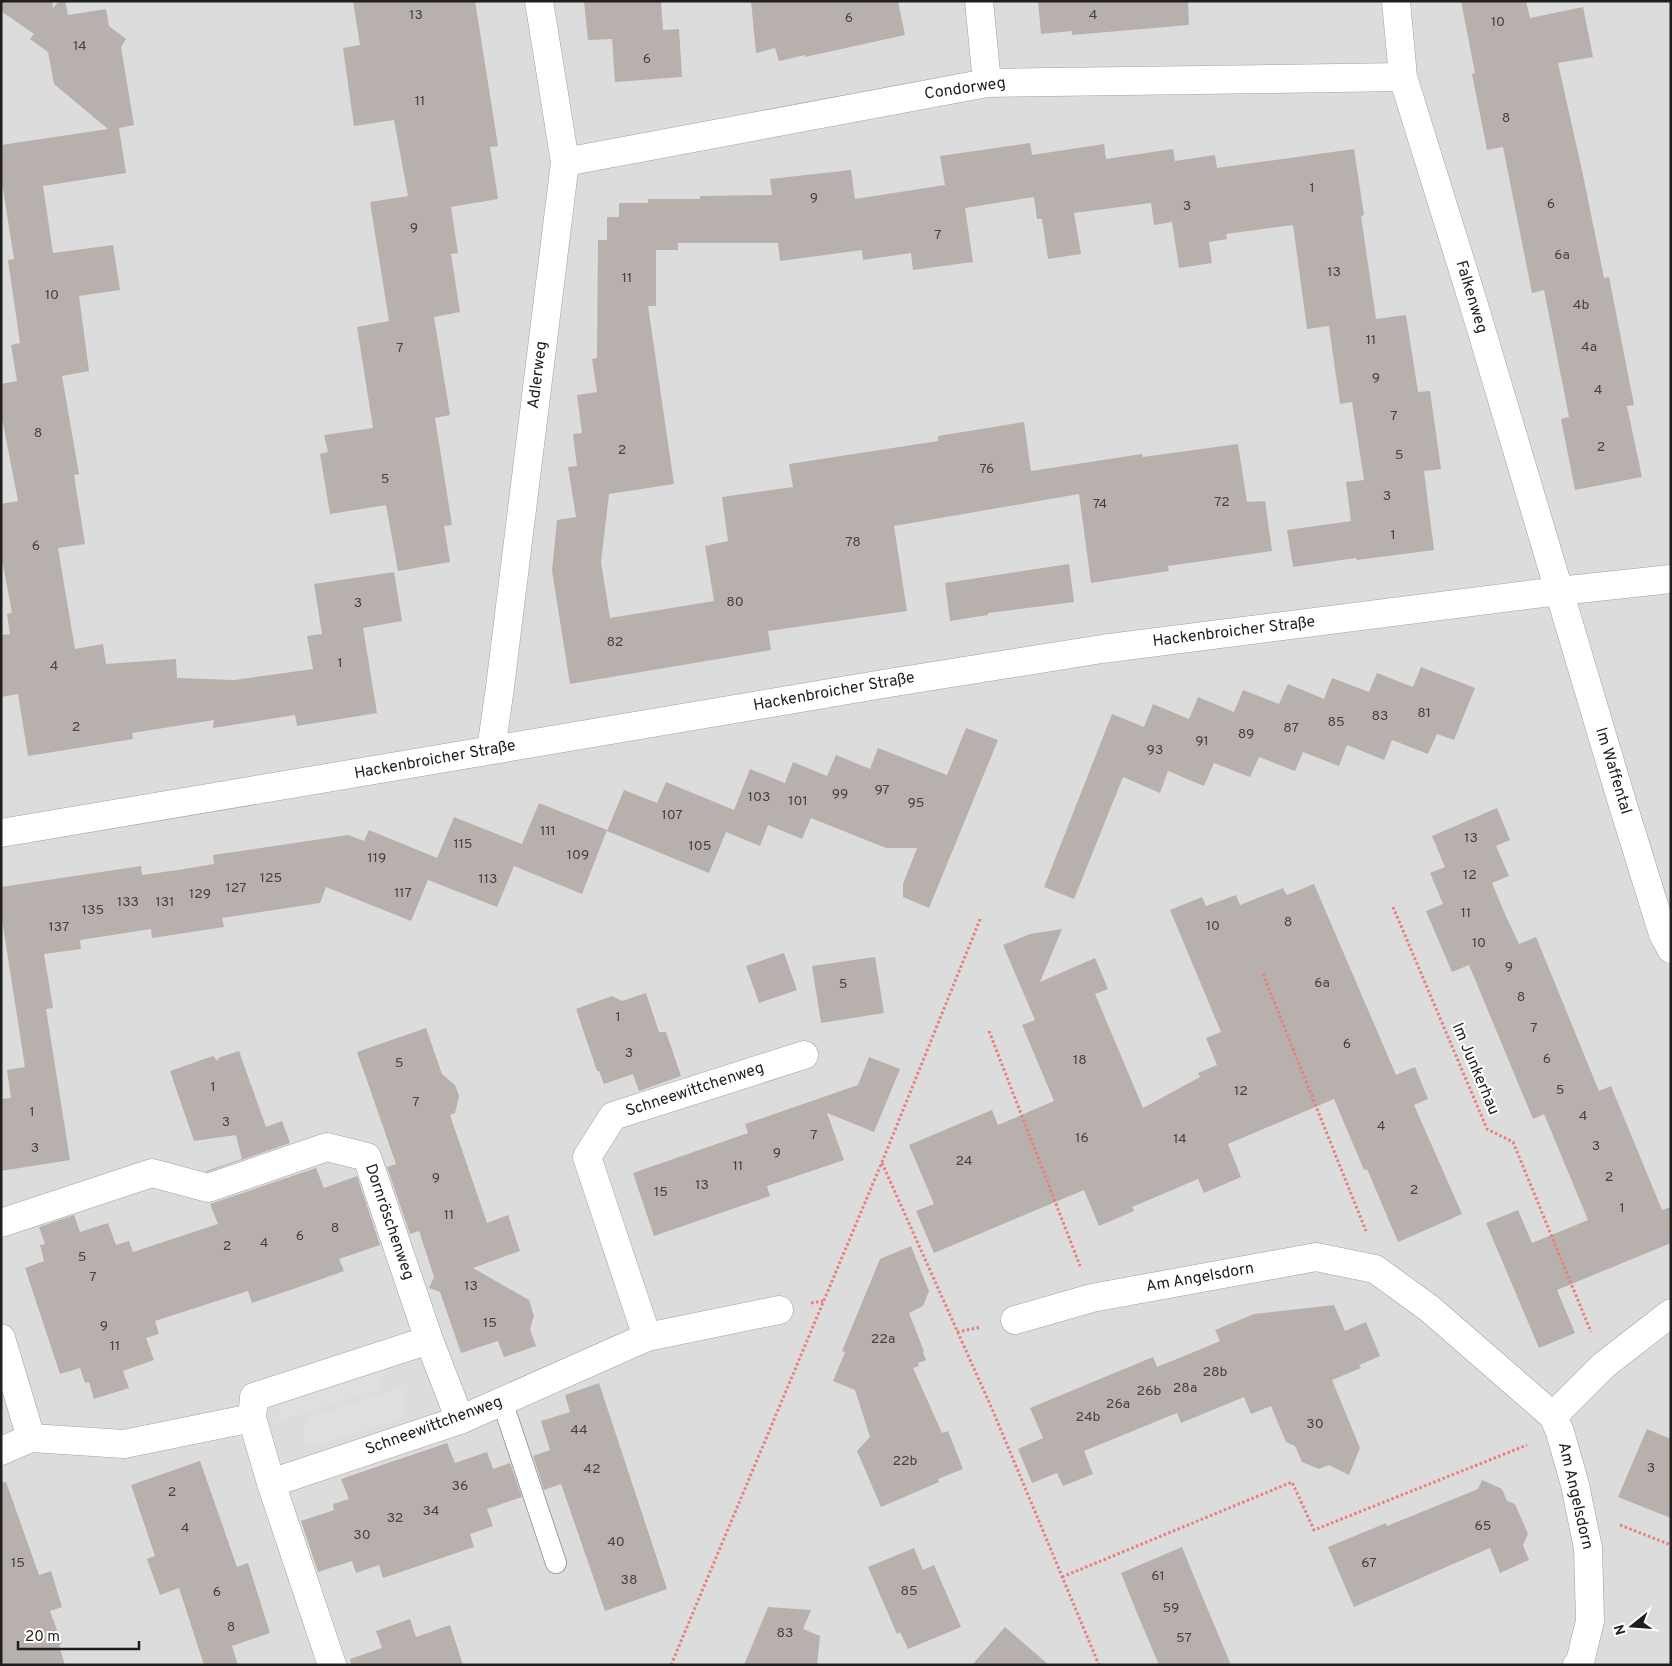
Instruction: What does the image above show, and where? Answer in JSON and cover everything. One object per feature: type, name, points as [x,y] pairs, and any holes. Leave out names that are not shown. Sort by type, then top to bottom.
[{"type":"street","name":"Adlerweg","points":[[491,750],[503,667],[564,162],[539,1]]},
{"type":"street","points":[[979,1],[987,83]]},
{"type":"street","name":"Falkenweg","points":[[1396,1],[1403,77],[1473,302],[1559,591]]},
{"type":"street","name":"Condorweg","points":[[564,162],[987,83],[1403,77]]},
{"type":"street","name":"Hackenbroicher Straße","points":[[1,833],[889,683],[1102,649],[1559,591],[1671,579]]},
{"type":"street","name":"Im Waffental","points":[[1559,591],[1651,896],[1663,934],[1671,949]]},
{"type":"street","name":"Schneewittchenweg","points":[[647,1337],[588,1158],[613,1116],[804,1055]]},
{"type":"street","name":"Dornröschenweg","points":[[1,1223],[152,1173],[208,1188],[327,1147],[367,1157],[429,1340],[460,1420]]},
{"type":"street","name":"Am Angelsdorn","points":[[1016,1320],[1092,1298],[1316,1257],[1375,1269],[1430,1309],[1557,1424],[1575,1485],[1588,1548],[1590,1621],[1580,1662],[1577,1665]]},
{"type":"street","name":"Schneewittchenweg","points":[[271,1483],[460,1420],[647,1337],[779,1310]]},
{"type":"street","points":[[1557,1424],[1604,1365],[1671,1313]]},
{"type":"street","points":[[1,1338],[31,1438]]},
{"type":"street","points":[[332,1665],[271,1483],[252,1418],[254,1398],[429,1340]]},
{"type":"street","points":[[1,1451],[31,1438],[124,1444],[252,1418]]},
{"type":"lane","points":[[502,1402],[556,1563]]},
{"type":"path","name":"Im Junkerhau","points":[[1393,907],[1487,1129],[1513,1142],[1604,1365]]},
{"type":"path","points":[[671,1665],[982,918]]},
{"type":"path","points":[[1263,974],[1384,1275]]},
{"type":"path","points":[[989,1031],[1092,1298]]},
{"type":"path","points":[[882,1162],[993,1411],[1099,1665]]},
{"type":"path","points":[[1062,1577],[1292,1482],[1314,1530],[1557,1424]]},
{"type":"path","points":[[1580,1508],[1671,1545]]},
{"type":"shaded area","points":[[1,1],[1671,1],[1671,1665],[1,1665]]},
{"type":"shaded area","points":[[390,1362],[378,1389],[277,1422],[284,1394]]},
{"type":"shaded area","points":[[403,1388],[403,1419],[318,1444],[303,1443],[306,1418]]},
{"type":"building","points":[[1,1],[52,1],[53,8],[59,1],[65,1],[68,15],[106,9],[109,26],[126,39],[121,47],[134,125],[119,128],[126,173],[43,186],[53,253],[113,245],[120,290],[79,296],[89,371],[62,376],[79,474],[74,475],[85,544],[58,548],[75,649],[103,644],[106,664],[176,659],[177,678],[234,680],[313,669],[307,636],[322,634],[314,584],[394,572],[402,621],[363,628],[377,713],[297,726],[295,715],[213,728],[214,720],[132,733],[133,739],[28,756],[18,694],[1,697],[1,635],[10,634],[7,614],[12,613],[1,554],[1,504],[18,501],[1,413],[1,384],[17,381],[11,345],[20,343],[8,260],[14,259],[1,176],[1,145],[108,129],[54,84],[48,52],[30,39],[34,34],[1,11]]},
{"type":"building","points":[[353,1],[475,1],[498,146],[490,147],[498,199],[451,207],[458,253],[451,254],[460,312],[434,317],[450,415],[435,418],[452,525],[444,526],[450,562],[398,571],[386,505],[330,514],[320,454],[328,452],[324,435],[373,428],[357,327],[389,321],[370,202],[408,196],[394,120],[354,126],[343,48],[360,45]]},
{"type":"building","points":[[584,1],[661,1],[663,30],[679,29],[682,77],[615,82],[612,39],[588,40]]},
{"type":"building","points":[[751,1],[898,1],[905,35],[779,61],[775,48],[756,53]]},
{"type":"building","points":[[1038,1],[1188,1],[1189,25],[1072,35],[1072,31],[1041,34]]},
{"type":"building","points":[[1461,1],[1526,1],[1530,18],[1583,7],[1593,57],[1558,63],[1604,278],[1609,277],[1634,405],[1627,406],[1642,477],[1575,490],[1561,419],[1569,417],[1544,290],[1532,293],[1503,147],[1487,150],[1472,74],[1475,73]]},
{"type":"building","points":[[1030,143],[1032,155],[1104,144],[1106,159],[1173,149],[1175,161],[1215,155],[1217,168],[1354,149],[1364,215],[1361,216],[1376,319],[1406,315],[1418,392],[1430,391],[1441,469],[1424,471],[1434,550],[1293,567],[1287,530],[1351,521],[1346,482],[1364,480],[1352,402],[1340,404],[1329,326],[1307,329],[1293,225],[1226,234],[1227,239],[1209,242],[1212,263],[1179,268],[1172,222],[1154,225],[1151,203],[1074,213],[1081,254],[1048,259],[1042,219],[1037,219],[1034,197],[965,208],[973,262],[913,270],[911,253],[863,260],[862,250],[780,261],[778,243],[678,243],[678,250],[656,250],[656,306],[648,306],[674,484],[609,494],[601,562],[610,618],[714,601],[705,546],[728,541],[722,497],[793,487],[789,464],[938,441],[938,436],[1024,422],[1031,471],[1142,454],[1143,457],[1238,444],[1247,502],[1265,501],[1272,551],[1168,566],[1169,571],[1091,583],[1079,494],[894,526],[907,611],[768,631],[771,650],[570,684],[552,571],[557,520],[576,517],[568,467],[577,466],[573,434],[582,433],[577,395],[597,392],[592,359],[597,358],[598,240],[607,240],[607,217],[619,217],[619,203],[648,203],[648,199],[700,199],[700,196],[772,195],[770,179],[851,170],[855,199],[945,185],[940,156]]},
{"type":"building","points":[[1069,564],[1074,602],[988,613],[988,615],[950,621],[945,583]]},
{"type":"building","points":[[1421,667],[1475,688],[1454,740],[1437,734],[1428,754],[1392,740],[1384,760],[1347,745],[1339,766],[1303,752],[1295,771],[1259,757],[1250,777],[1214,763],[1204,786],[1168,771],[1160,793],[1123,777],[1074,899],[1044,887],[1112,714],[1144,727],[1153,704],[1189,719],[1198,697],[1234,712],[1243,690],[1279,704],[1288,684],[1324,699],[1332,678],[1369,692],[1377,673],[1413,687]]},
{"type":"building","points":[[966,728],[998,740],[929,908],[903,897],[903,884],[917,848],[886,848],[811,818],[802,839],[768,825],[760,846],[726,832],[709,873],[607,831],[624,790],[657,803],[666,782],[734,810],[750,769],[785,783],[793,762],[827,776],[836,755],[870,769],[878,748],[947,775]]},
{"type":"building","points":[[539,803],[607,830],[582,894],[514,866],[497,907],[428,880],[454,817],[522,844]]},
{"type":"building","points":[[1497,808],[1510,840],[1496,846],[1509,876],[1492,883],[1505,914],[1519,944],[1536,937],[1599,1091],[1611,1086],[1662,1210],[1671,1207],[1671,1243],[1557,1290],[1575,1333],[1539,1348],[1486,1223],[1518,1210],[1532,1243],[1588,1220],[1544,1114],[1533,1119],[1469,965],[1452,972],[1426,911],[1443,904],[1430,873],[1445,867],[1432,836]]},
{"type":"building","points":[[369,830],[437,858],[411,921],[326,887],[320,903],[222,918],[224,927],[152,938],[151,929],[80,940],[81,949],[44,954],[53,1008],[46,1009],[70,1160],[1,1171],[1,1099],[11,1098],[7,1070],[25,1067],[1,913],[1,887],[141,866],[142,875],[178,870],[214,864],[213,855],[348,835],[364,841]]},
{"type":"building","points":[[1314,884],[1396,1075],[1415,1067],[1428,1099],[1414,1105],[1462,1214],[1398,1242],[1367,1169],[1364,1170],[1334,1099],[1228,1144],[1241,1177],[1204,1193],[1198,1179],[1132,1207],[1134,1211],[1099,1226],[1084,1190],[934,1253],[916,1211],[934,1204],[909,1145],[992,1110],[998,1125],[1054,1101],[1022,1025],[1035,1020],[1003,945],[1030,934],[1062,929],[1040,982],[1095,958],[1108,989],[1095,994],[1143,1108],[1200,1077],[1198,1073],[1217,1065],[1206,1038],[1221,1032],[1170,910],[1202,897],[1206,906],[1236,895],[1240,905],[1283,888],[1287,895]]},
{"type":"building","points":[[784,953],[797,990],[759,1003],[746,966]]},
{"type":"building","points":[[875,957],[884,1013],[821,1023],[812,966]]},
{"type":"building","points":[[646,993],[659,1032],[666,1032],[681,1076],[639,1091],[633,1074],[604,1084],[599,1071],[597,1071],[576,1009],[612,996],[622,1001]]},
{"type":"building","points":[[426,1028],[442,1074],[455,1085],[459,1096],[455,1113],[450,1115],[487,1223],[508,1215],[520,1251],[473,1268],[529,1300],[534,1316],[530,1329],[536,1346],[504,1357],[498,1341],[461,1353],[440,1292],[429,1288],[434,1277],[419,1231],[410,1234],[387,1167],[396,1164],[357,1052]]},
{"type":"building","points":[[239,1051],[266,1127],[282,1121],[290,1143],[207,1172],[242,1159],[236,1135],[194,1141],[170,1071],[213,1056],[218,1061],[218,1058]]},
{"type":"building","points":[[869,1057],[900,1069],[874,1132],[827,1113],[844,1160],[767,1186],[770,1196],[654,1236],[633,1173],[748,1133],[745,1124],[858,1085]]},
{"type":"building","points":[[316,1168],[324,1188],[357,1176],[380,1245],[339,1259],[344,1271],[252,1303],[248,1291],[155,1321],[159,1334],[146,1338],[154,1360],[123,1371],[129,1388],[94,1399],[89,1382],[85,1383],[80,1368],[60,1374],[25,1268],[44,1261],[40,1245],[45,1244],[39,1227],[74,1215],[80,1232],[108,1223],[116,1245],[129,1241],[133,1252],[218,1224],[210,1204]]},
{"type":"building","points":[[911,1246],[929,1291],[923,1306],[909,1313],[926,1360],[918,1363],[919,1366],[913,1368],[942,1433],[948,1431],[963,1469],[938,1479],[939,1482],[881,1507],[857,1451],[870,1437],[855,1390],[833,1381],[845,1352],[842,1351],[880,1259]]},
{"type":"building","points":[[1334,1305],[1345,1331],[1366,1322],[1380,1356],[1359,1365],[1361,1368],[1332,1380],[1360,1448],[1349,1475],[1329,1465],[1319,1469],[1302,1462],[1295,1446],[1286,1442],[1271,1406],[1251,1414],[1244,1397],[1181,1423],[1177,1413],[1084,1451],[1093,1474],[1063,1486],[1057,1473],[1032,1483],[1018,1449],[1043,1438],[1030,1408],[1153,1357],[1157,1367],[1220,1341],[1215,1330],[1254,1314]]},
{"type":"building","points":[[599,1383],[667,1589],[605,1611],[561,1484],[544,1490],[533,1456],[550,1450],[541,1421],[570,1412],[565,1395]]},
{"type":"building","points":[[1647,1429],[1671,1439],[1671,1518],[1618,1497]]},
{"type":"building","points":[[447,1443],[455,1463],[487,1452],[493,1469],[510,1463],[522,1497],[487,1509],[493,1526],[470,1534],[474,1547],[383,1578],[379,1565],[356,1573],[352,1561],[318,1572],[301,1521],[334,1510],[333,1504],[349,1499],[341,1479]]},
{"type":"building","points":[[200,1461],[237,1567],[248,1563],[270,1633],[232,1646],[238,1665],[204,1665],[179,1588],[160,1595],[147,1559],[155,1556],[131,1485]]},
{"type":"building","points":[[1482,1480],[1502,1489],[1507,1501],[1515,1504],[1528,1534],[1523,1545],[1529,1560],[1500,1573],[1490,1548],[1354,1607],[1328,1547],[1386,1523],[1387,1526],[1478,1489]]},
{"type":"building","points":[[6,1482],[39,1575],[51,1571],[62,1607],[50,1611],[62,1644],[59,1645],[65,1665],[1,1665],[1,1483]]},
{"type":"building","points":[[1182,1547],[1231,1665],[1159,1665],[1137,1613],[1121,1573]]},
{"type":"building","points":[[914,1548],[923,1570],[934,1565],[961,1627],[908,1649],[900,1632],[897,1634],[868,1567]]},
{"type":"building","points":[[768,1607],[811,1610],[803,1629],[820,1636],[817,1665],[744,1665]]},
{"type":"building","points":[[410,1619],[416,1637],[450,1625],[463,1665],[351,1665],[350,1659],[382,1648],[376,1631]]},
{"type":"building","points":[[1005,1627],[1049,1665],[972,1665]]}]
